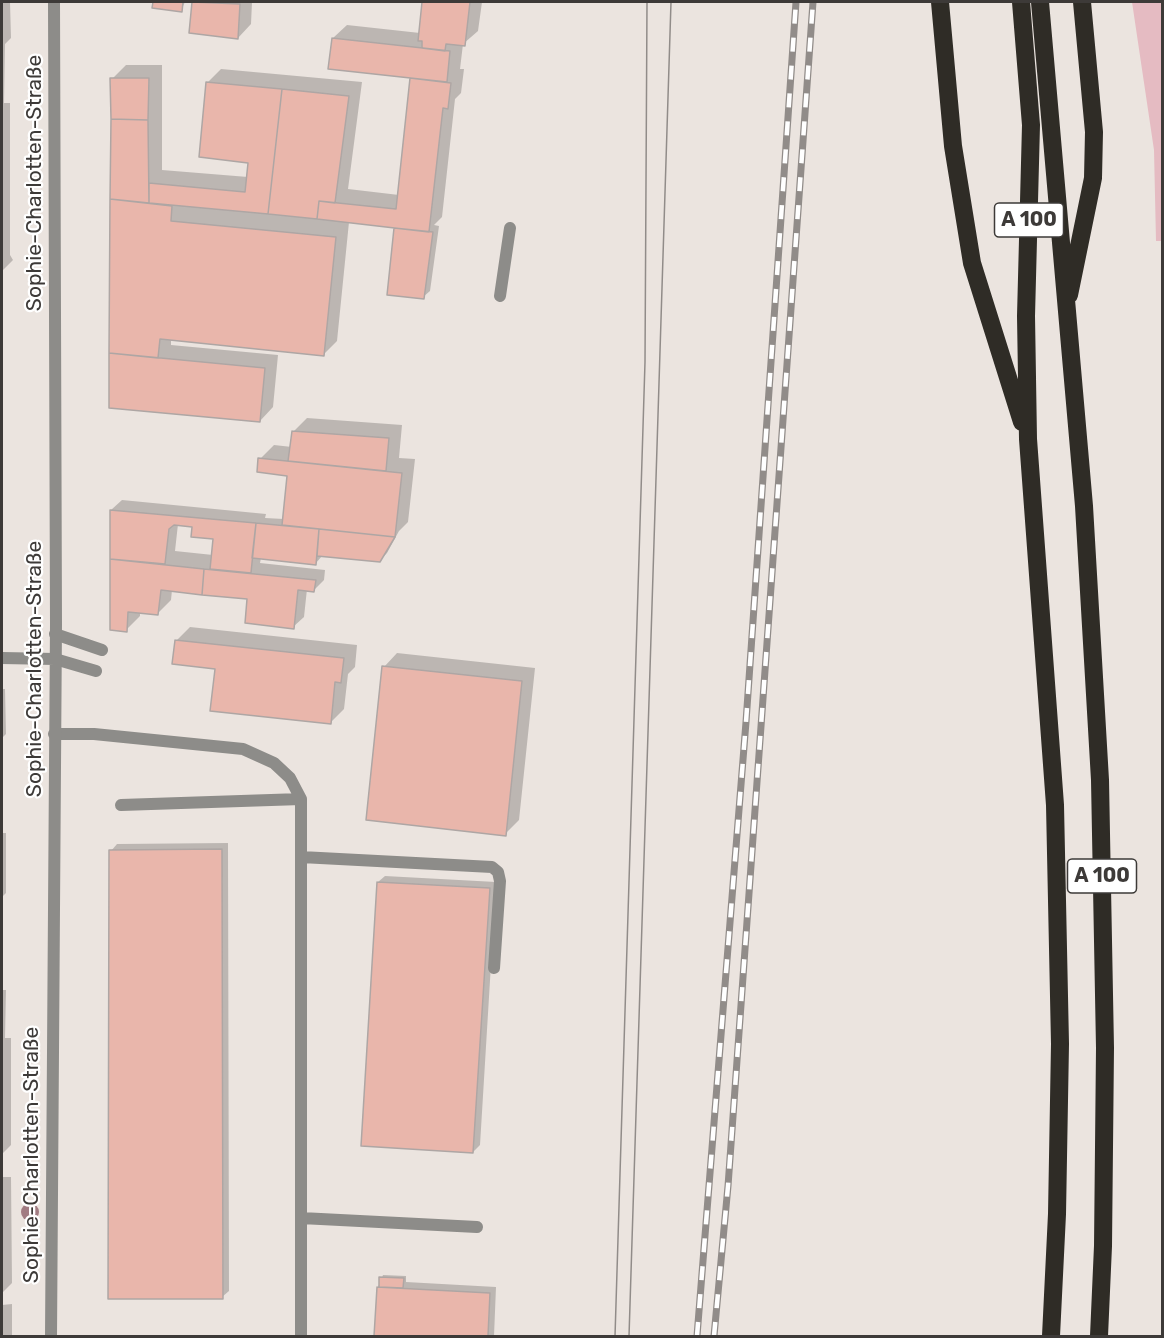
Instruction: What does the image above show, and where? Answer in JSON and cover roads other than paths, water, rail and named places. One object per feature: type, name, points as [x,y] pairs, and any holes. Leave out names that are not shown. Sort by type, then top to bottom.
[{"type":"highway","points":[[940,2],[953,146],[972,263],[1028,439]]},
{"type":"highway","name":"A 100","points":[[1021,2],[1031,126],[1026,316],[1028,439],[1055,805],[1060,1044],[1057,1214],[1051,1336]]},
{"type":"highway","name":"A 100","points":[[1040,2],[1065,315],[1084,506],[1100,780],[1105,1060],[1103,1246],[1099,1336]]},
{"type":"highway","points":[[1065,315],[1093,178],[1094,132],[1082,2]]},
{"type":"street","name":"Sophie-Charlotten-Straße","points":[[51,1336],[55,659],[54,2]]},
{"type":"street","points":[[500,296],[510,228]]},
{"type":"street","points":[[55,634],[102,650]]},
{"type":"street","points":[[2,658],[55,659],[96,671]]},
{"type":"street","points":[[54,734],[94,734],[243,749],[274,763],[291,778],[301,799],[302,1336]]},
{"type":"street","points":[[121,805],[301,799]]},
{"type":"street","points":[[301,857],[492,867],[498,872],[500,881],[494,968]]},
{"type":"street","points":[[301,1218],[477,1227]]},
{"type":"tram line","points":[[615,1336],[645,362],[647,2]]},
{"type":"tram line","points":[[629,1336],[671,2]]},
{"type":"railway","points":[[697,1336],[746,722],[796,2]]},
{"type":"railway","points":[[714,1336],[728,1186],[813,2]]}]
